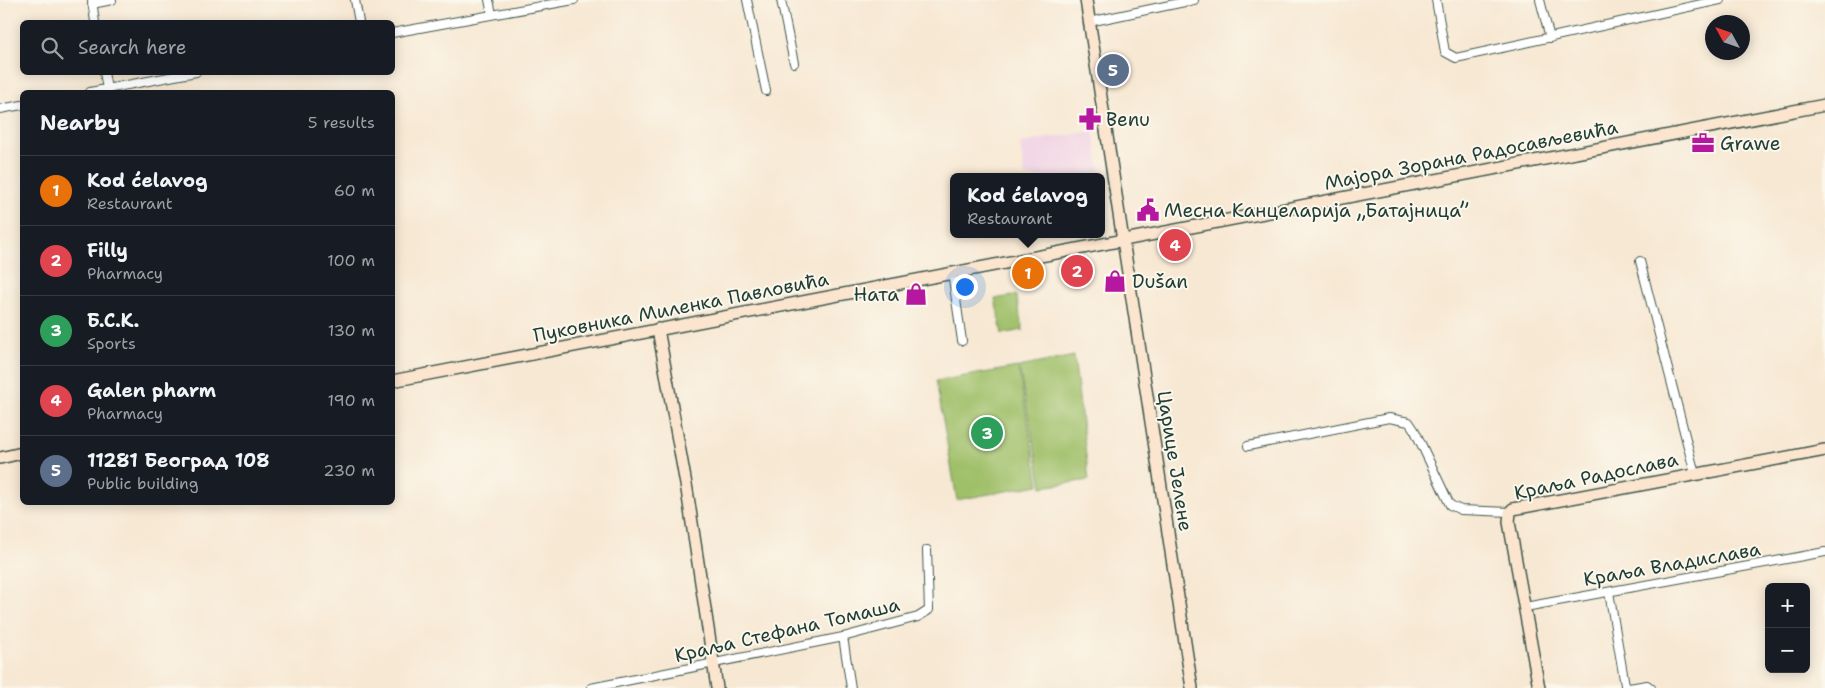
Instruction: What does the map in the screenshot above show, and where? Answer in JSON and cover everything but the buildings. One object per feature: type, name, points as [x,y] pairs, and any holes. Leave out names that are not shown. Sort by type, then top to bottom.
[{"type":"main road","name":"Царице Јелене","points":[[1086,0],[1192,688]]},
{"type":"main road","name":"Мајора Зорана Радосављевића","points":[[1124,239],[1825,105]]},
{"type":"main road","name":"Пуковника Миленка Павловића","points":[[395,380],[1124,239]]},
{"type":"main road","points":[[658,329],[686,490],[717,688]]},
{"type":"main road","name":"Краља Радослава","points":[[1510,512],[1519,507],[1825,450]]},
{"type":"main road","points":[[0,458],[20,453]]},
{"type":"main road","points":[[1510,512],[1509,522],[1539,688]]},
{"type":"street","points":[[96,20],[92,2],[112,0]]},
{"type":"street","points":[[355,0],[359,20]]},
{"type":"street","points":[[489,0],[492,14]]},
{"type":"street","points":[[395,32],[574,0]]},
{"type":"street","points":[[747,0],[766,91]]},
{"type":"street","points":[[781,0],[794,63]]},
{"type":"street","points":[[1089,22],[1194,0]]},
{"type":"street","points":[[1436,0],[1445,52],[1456,58],[1720,0]]},
{"type":"street","points":[[1540,0],[1550,38]]},
{"type":"street","points":[[105,75],[107,89]]},
{"type":"street","points":[[101,90],[180,75]]},
{"type":"street","points":[[0,109],[20,105]]},
{"type":"street","points":[[1640,261],[1694,474]]},
{"type":"street","points":[[952,272],[962,341]]},
{"type":"street","name":"Краља Радослава","points":[[1248,446],[1369,421],[1400,419],[1409,422],[1415,430],[1450,505],[1461,510],[1510,512]]},
{"type":"street","name":"Краља Стефана Томаша","points":[[591,688],[843,637],[925,613],[929,610],[930,603],[927,550]]},
{"type":"street","name":"Краља Владислава","points":[[1525,608],[1825,552]]},
{"type":"street","points":[[1609,592],[1625,685],[1629,688],[1647,685],[1650,688]]},
{"type":"street","points":[[843,637],[851,688]]},
{"type":"shaded area","points":[[1093,131],[1100,173],[1024,173],[1020,143]]},
{"type":"green space","points":[[1016,295],[1023,330],[1002,334],[995,299]]},
{"type":"green space","points":[[1074,356],[1089,480],[1042,487],[1019,367]]},
{"type":"green space","points":[[1018,367],[1039,485],[957,500],[936,381]]},
{"type":"place","name":"11281 Београд 108","points":[[1113,70]]},
{"type":"place","name":"Benu","points":[[1090,119]]},
{"type":"place","name":"Grawe","points":[[1703,143]]},
{"type":"place","name":"Месна Канцеларија „Батајница”","points":[[1148,210]]},
{"type":"place","name":"Galen pharm","points":[[1175,245]]},
{"type":"place","name":"Filly","points":[[1077,271]]},
{"type":"place","name":"Kod ćelavog","points":[[1028,273]]},
{"type":"place","name":"Dušan","points":[[1115,281]]},
{"type":"place","name":"Ната","points":[[916,294]]},
{"type":"place","name":"Б.С.К.","points":[[987,433]]}]
